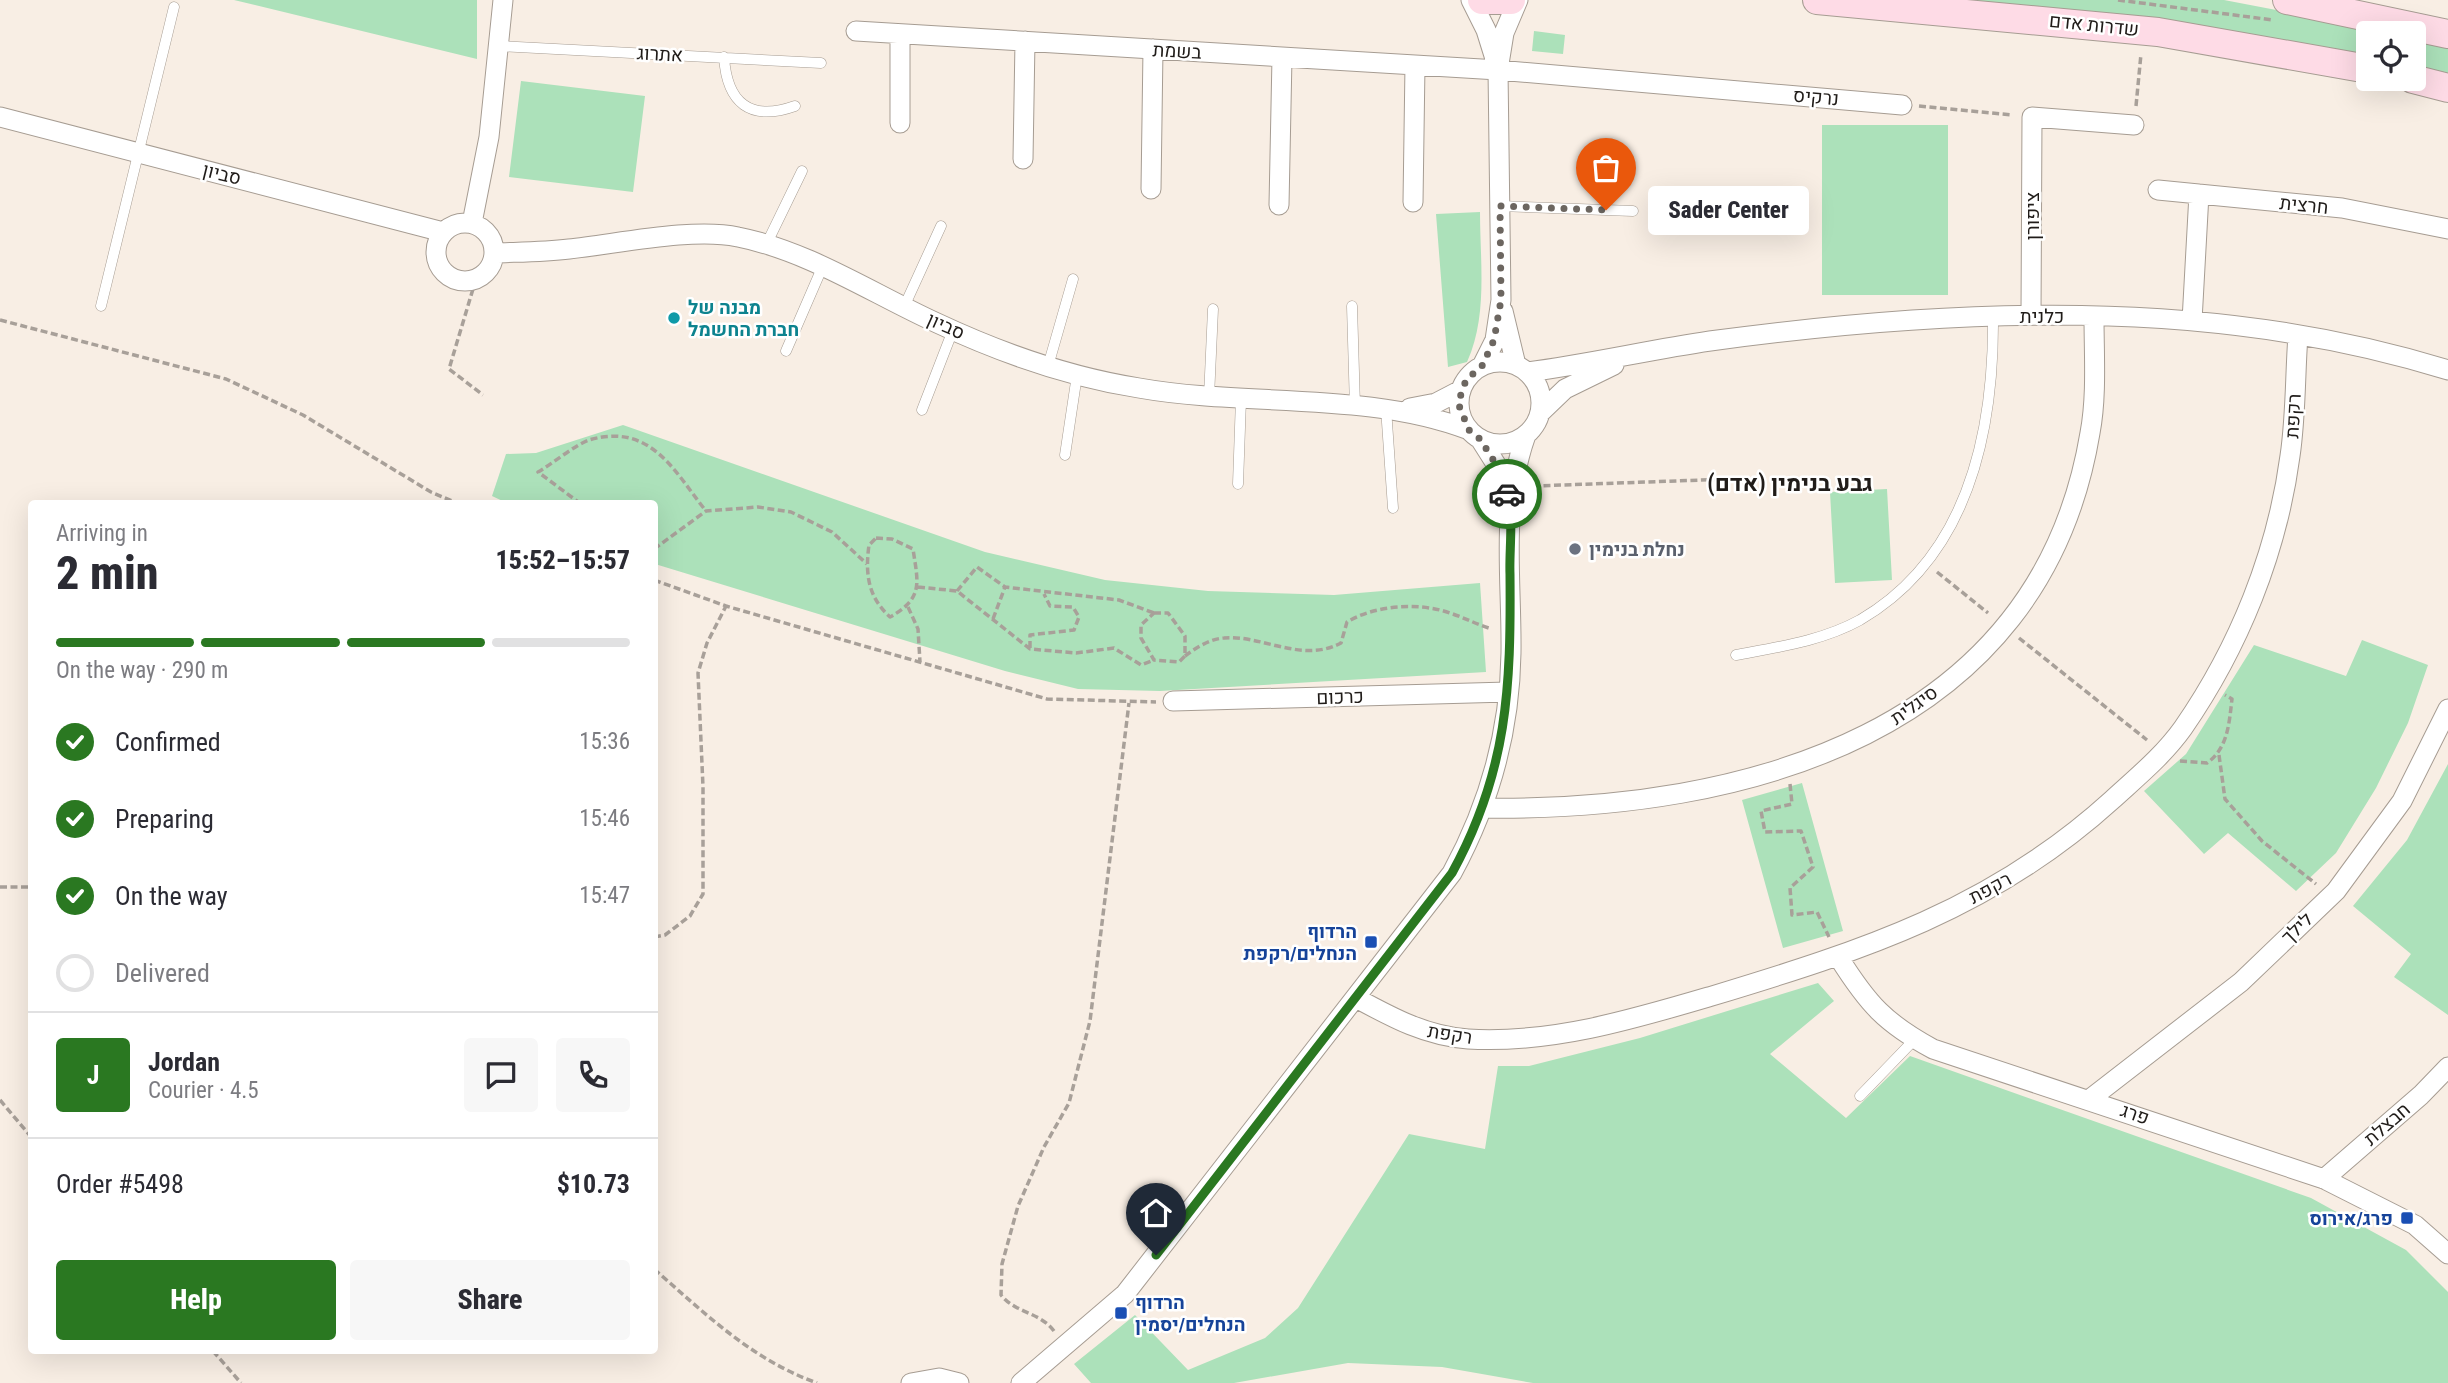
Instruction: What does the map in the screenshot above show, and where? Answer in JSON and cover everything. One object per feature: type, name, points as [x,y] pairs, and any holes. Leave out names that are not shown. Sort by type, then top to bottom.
[{"type":"street","points":[[1471,0],[1486,30],[1498,70]]},
{"type":"street","points":[[1482,0],[1511,0]]},
{"type":"street","points":[[1510,494],[1499,469],[1474,434],[1458,403],[1466,380],[1482,366],[1494,340],[1501,300],[1498,70],[1504,33],[1518,0]]},
{"type":"street","name":"שדרות אדם","points":[[1817,0],[2143,30],[2232,43],[2356,67]]},
{"type":"street","points":[[472,223],[489,137],[501,3]]},
{"type":"street","points":[[2286,11],[2448,34]]},
{"type":"street","name":"בשמת","points":[[856,31],[1498,70]]},
{"type":"street","points":[[900,34],[900,123]]},
{"type":"street","points":[[1023,159],[1025,41]]},
{"type":"street","points":[[1151,189],[1153,49]]},
{"type":"street","points":[[1279,205],[1282,57]]},
{"type":"street","points":[[1413,202],[1415,65]]},
{"type":"street","name":"נרקיס","points":[[1498,70],[1902,105]]},
{"type":"street","points":[[2426,82],[2448,88]]},
{"type":"street","name":"סביון","points":[[0,117],[443,232]]},
{"type":"street","points":[[2032,117],[2133,125]]},
{"type":"street","name":"ציפורן","points":[[2031,314],[2032,117]]},
{"type":"street","name":"חרצית","points":[[2158,190],[2342,208],[2448,229]]},
{"type":"street","points":[[2192,321],[2199,194]]},
{"type":"street","points":[[472,223],[489,233],[495,253],[493,263],[477,279],[456,280],[442,270],[436,250],[443,232],[451,226],[472,223]]},
{"type":"street","name":"סביון","points":[[495,253],[567,250],[662,237],[737,236],[822,268],[953,330],[1077,375],[1139,388],[1209,397],[1396,409],[1436,403],[1461,390]]},
{"type":"street","points":[[1021,1383],[1125,1294],[1452,873],[1474,832],[1497,761],[1508,692],[1511,634],[1510,494],[1526,435],[1540,413],[1539,391],[1522,369],[1501,300]]},
{"type":"street","name":"כלנית","points":[[1522,369],[1634,356],[1749,337],[1894,322],[2031,314],[2192,321],[2298,335],[2364,346],[2448,370]]},
{"type":"street","name":"סיגלית","points":[[1482,808],[1548,809],[1635,801],[1732,784],[1787,768],[1870,735],[1923,700],[1975,659],[2021,607],[2056,545],[2074,496],[2090,433],[2094,317]]},
{"type":"street","name":"רקפת","points":[[1356,998],[1404,1024],[1433,1034],[1468,1039],[1511,1039],[1578,1031],[1657,1012],[1839,958],[1923,923],[2025,870],[2080,829],[2163,752],[2183,729],[2243,622],[2265,567],[2281,512],[2291,452],[2298,335]]},
{"type":"street","name":"כלנית","points":[[1540,413],[1565,389],[1634,356]]},
{"type":"street","points":[[1482,366],[1505,362],[1522,369]]},
{"type":"street","name":"סביון","points":[[1396,409],[1474,434]]},
{"type":"street","points":[[1474,434],[1503,444],[1526,435]]},
{"type":"street","name":"כרכום","points":[[1172,701],[1508,692]]},
{"type":"street","name":"לילך","points":[[2090,1099],[2241,982],[2330,896],[2402,801],[2448,709]]},
{"type":"street","name":"פרג","points":[[1839,958],[1872,1006],[1896,1029],[1933,1049],[2090,1099],[2323,1179],[2416,1224],[2448,1254]]},
{"type":"street","name":"חבצלת","points":[[2323,1179],[2421,1095],[2448,1066]]},
{"type":"street","points":[[911,1383],[939,1378],[959,1383]]},
{"type":"lane","points":[[100,306],[174,7]]},
{"type":"lane","name":"אתרוג","points":[[498,46],[821,62]]},
{"type":"lane","points":[[724,57],[725,78],[734,96],[744,106],[759,112],[778,112],[795,106]]},
{"type":"lane","points":[[766,245],[802,171]]},
{"type":"lane","points":[[1500,206],[1633,211]]},
{"type":"lane","points":[[904,307],[941,226]]},
{"type":"lane","points":[[786,351],[822,268]]},
{"type":"lane","points":[[1048,366],[1073,279]]},
{"type":"lane","points":[[1352,306],[1355,407]]},
{"type":"lane","points":[[1209,397],[1213,309]]},
{"type":"lane","points":[[1736,655],[1807,641],[1859,620],[1906,586],[1950,525],[1974,476],[1988,420],[1993,370],[1993,317]]},
{"type":"lane","points":[[922,410],[953,330]]},
{"type":"lane","points":[[1065,455],[1077,375]]},
{"type":"lane","points":[[1238,484],[1241,399]]},
{"type":"lane","points":[[1392,508],[1396,409]]},
{"type":"lane","points":[[1860,1096],[1915,1039]]},
{"type":"path","points":[[2118,0],[2286,11]]},
{"type":"path","points":[[2133,125],[2143,30]]},
{"type":"path","points":[[1902,105],[2032,117]]},
{"type":"path","points":[[477,279],[449,369],[483,395]]},
{"type":"path","points":[[0,320],[226,379],[303,415],[431,492],[450,500]]},
{"type":"path","points":[[576,500],[538,472],[588,440],[638,440],[657,449],[706,511]]},
{"type":"path","points":[[1510,494],[1730,479]]},
{"type":"path","points":[[658,546],[706,511],[758,507],[791,512],[832,532],[867,564]]},
{"type":"path","points":[[876,538],[892,539],[913,549],[919,587],[908,607],[890,617],[879,607],[869,587],[869,545],[876,538]]},
{"type":"path","points":[[1924,562],[2163,752],[2186,764],[2207,764],[2219,755]]},
{"type":"path","points":[[957,591],[977,566],[1005,587],[1044,594],[1119,600],[1154,613],[1168,613],[1185,636],[1185,656]]},
{"type":"path","points":[[658,581],[726,606],[1047,699],[1129,703],[1172,701]]},
{"type":"path","points":[[919,587],[957,591],[1030,649],[1076,653],[1114,648],[1141,665],[1154,660],[1179,663],[1198,646],[1222,638],[1238,638],[1279,648],[1329,649],[1341,643],[1347,622],[1362,613],[1395,607],[1448,612],[1511,634]]},
{"type":"path","points":[[993,619],[1005,587]]},
{"type":"path","points":[[1030,649],[1030,635],[1074,630],[1079,617],[1073,607],[1050,606],[1044,594]]},
{"type":"path","points":[[658,936],[665,935],[690,916],[703,894],[703,787],[698,673],[707,643],[726,606]]},
{"type":"path","points":[[908,607],[919,629],[920,663]]},
{"type":"path","points":[[1154,613],[1141,625],[1141,638],[1154,660]]},
{"type":"path","points":[[2209,684],[2232,699],[2228,730],[2219,755],[2225,799],[2262,841],[2330,896]]},
{"type":"path","points":[[1065,1347],[1046,1321],[1006,1302],[1001,1296],[1002,1264],[1018,1206],[1044,1147],[1069,1103],[1090,1021],[1129,703]]},
{"type":"path","points":[[1787,768],[1792,804],[1761,811],[1765,832],[1801,831],[1813,867],[1790,888],[1792,915],[1817,912],[1839,958]]},
{"type":"path","points":[[0,887],[28,887]]},
{"type":"path","points":[[0,1100],[28,1133]]},
{"type":"path","points":[[658,1273],[727,1333],[763,1360],[817,1383]]},
{"type":"path","points":[[216,1354],[241,1383]]},
{"type":"green space","points":[[234,0],[477,0],[477,59]]},
{"type":"green space","points":[[1939,0],[2224,0],[2356,25],[2356,56]]},
{"type":"green space","points":[[1534,31],[1565,35],[1563,54],[1532,51]]},
{"type":"green space","points":[[2426,40],[2448,45],[2448,77],[2426,71]]},
{"type":"green space","points":[[521,81],[645,96],[633,192],[509,177]]},
{"type":"green space","points":[[1822,125],[1948,125],[1948,295],[1822,295]]},
{"type":"green space","points":[[1480,212],[1481,288],[1478,326],[1467,362],[1448,367],[1436,214]]},
{"type":"green space","points":[[623,425],[985,552],[1105,580],[1208,591],[1334,595],[1480,583],[1486,672],[1160,691],[1078,689],[1005,671],[658,565],[658,500],[500,500],[492,496],[506,454],[536,453]]},
{"type":"green space","points":[[1887,489],[1892,580],[1835,583],[1830,492]]},
{"type":"green space","points":[[2362,640],[2428,665],[2408,723],[2376,788],[2336,853],[2296,891],[2228,833],[2204,854],[2144,791],[2186,754],[2254,645],[2346,676]]},
{"type":"green space","points":[[2448,764],[2448,1015],[2394,977],[2411,954],[2353,906],[2407,840]]},
{"type":"green space","points":[[1802,783],[1843,931],[1783,948],[1742,800]]},
{"type":"green space","points":[[1818,983],[1834,1001],[1770,1054],[1846,1118],[1910,1056],[2311,1198],[2406,1250],[2448,1292],[2448,1383],[1533,1383],[1442,1367],[1348,1363],[1234,1383],[1091,1383],[1074,1364],[1135,1315],[1188,1370],[1265,1338],[1298,1308],[1409,1134],[1485,1149],[1498,1066],[1529,1066],[1640,1038]]},
{"type":"way so far","points":[[1507,494],[1499,469],[1480,439],[1469,430],[1461,418],[1458,403],[1466,380],[1482,366],[1494,340],[1501,300],[1500,206],[1606,210]]},
{"type":"place","name":"Sader Center","points":[[1606,210]]},
{"type":"place","name":"מבנה של חברת החשמל","points":[[674,318]]},
{"type":"place","name":"נחלת בנימין","points":[[1575,549]]},
{"type":"place","name":"הרדוף הנחלים/רקפת","points":[[1371,942]]},
{"type":"place","name":"פרג/אירוס","points":[[2407,1218]]},
{"type":"place","name":"הרדוף הנחלים/יסמין","points":[[1121,1313]]},
{"type":"district","name":"גבע בנימין (אדם)","points":[[1790,483]]},
{"type":"route","points":[[1156,1255],[1452,873],[1474,832],[1494,774],[1505,723],[1511,655],[1507,494]]}]
